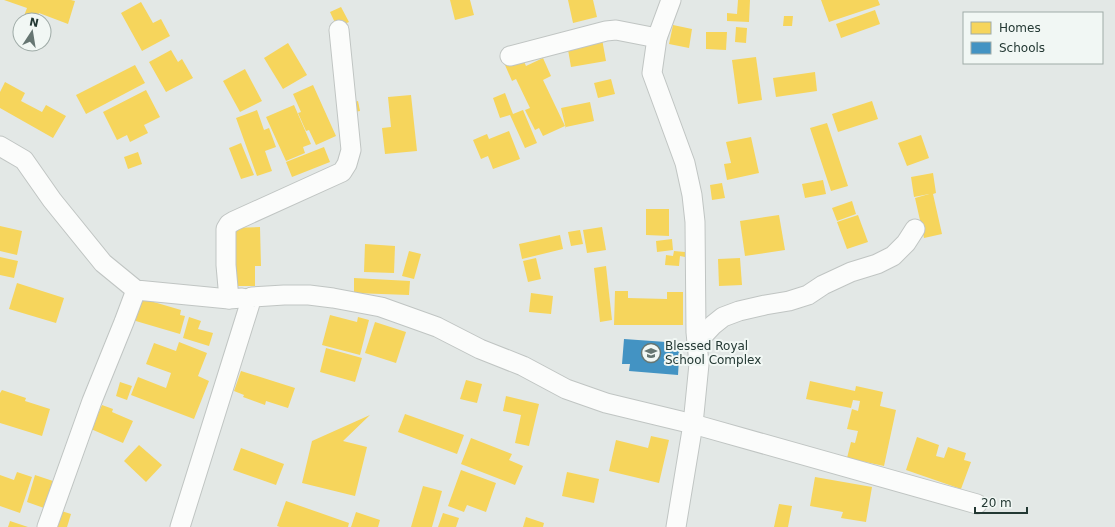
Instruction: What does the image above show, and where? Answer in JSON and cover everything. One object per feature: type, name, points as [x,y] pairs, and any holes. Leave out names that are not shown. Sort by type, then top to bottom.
[{"type":"street","points":[[671,0],[657,38],[652,73],[685,163],[692,195],[695,222],[697,342],[699,364],[693,424],[676,527]]},
{"type":"street","points":[[229,299],[226,265],[226,229],[229,224],[342,172],[347,164],[350,150],[339,30]]},
{"type":"street","points":[[510,56],[606,31],[616,30],[657,38]]},
{"type":"street","points":[[0,146],[24,160],[52,200],[103,263],[136,290],[229,299],[284,295],[309,295],[381,307],[437,327],[480,349],[523,366],[566,389],[606,403],[693,424],[977,504]]},
{"type":"street","points":[[697,342],[723,317],[739,311],[788,301],[808,295],[823,285],[851,272],[877,264],[893,256],[906,243],[916,229]]},
{"type":"street","points":[[48,527],[92,401],[136,290]]},
{"type":"street","points":[[180,527],[252,297]]},
{"type":"building: Homes","points":[[4,0],[75,1],[68,24],[52,18],[52,12],[26,12],[27,8]]},
{"type":"building: Homes","points":[[450,0],[470,0],[474,15],[455,20]]},
{"type":"building: Homes","points":[[568,0],[593,0],[597,17],[573,23]]},
{"type":"building: Homes","points":[[738,0],[750,0],[749,22],[727,21],[727,13],[737,14]]},
{"type":"building: Homes","points":[[821,0],[878,0],[880,5],[829,22]]},
{"type":"building: Homes","points":[[141,2],[153,23],[161,19],[170,36],[142,51],[121,13]]},
{"type":"building: Homes","points":[[341,7],[349,22],[337,27],[330,12]]},
{"type":"building: Homes","points":[[875,10],[880,24],[841,38],[836,24]]},
{"type":"building: Homes","points":[[784,16],[793,16],[792,26],[783,26]]},
{"type":"building: Homes","points":[[673,25],[692,29],[689,48],[669,44]]},
{"type":"building: Homes","points":[[736,27],[747,28],[746,43],[735,42]]},
{"type":"building: Homes","points":[[706,32],[727,32],[726,50],[706,49]]},
{"type":"building: Homes","points":[[602,39],[606,61],[571,67],[567,44]]},
{"type":"building: Homes","points":[[288,43],[307,75],[283,89],[264,58]]},
{"type":"building: Homes","points":[[171,50],[178,62],[182,59],[193,78],[166,92],[149,62]]},
{"type":"building: Homes","points":[[522,57],[526,66],[543,58],[551,76],[543,80],[565,126],[543,136],[539,128],[535,130],[525,110],[530,108],[516,79],[512,81],[505,65]]},
{"type":"building: Homes","points":[[756,57],[762,100],[738,104],[732,60]]},
{"type":"building: Homes","points":[[135,65],[145,83],[86,114],[76,95]]},
{"type":"building: Homes","points":[[245,69],[262,101],[240,112],[223,81]]},
{"type":"building: Homes","points":[[815,72],[817,91],[776,97],[773,78]]},
{"type":"building: Homes","points":[[611,79],[615,94],[598,98],[594,83]]},
{"type":"building: Homes","points":[[5,82],[25,93],[21,101],[42,112],[46,105],[66,116],[53,138],[0,108],[0,92]]},
{"type":"building: Homes","points":[[313,85],[336,136],[316,145],[309,130],[306,131],[298,113],[301,112],[293,94]]},
{"type":"building: Homes","points":[[146,90],[160,117],[144,125],[148,133],[130,142],[127,135],[117,140],[103,112]]},
{"type":"building: Homes","points":[[505,93],[513,114],[523,110],[537,143],[525,148],[510,115],[500,118],[493,98]]},
{"type":"building: Homes","points":[[411,95],[417,151],[385,154],[382,128],[391,127],[388,97]]},
{"type":"building: Homes","points":[[358,101],[360,111],[349,113],[347,104]]},
{"type":"building: Homes","points":[[872,101],[878,119],[838,132],[832,114]]},
{"type":"building: Homes","points":[[590,102],[594,121],[566,127],[566,129],[561,108]]},
{"type":"building: Homes","points":[[294,105],[311,144],[303,147],[305,153],[286,161],[266,117]]},
{"type":"building: Homes","points":[[257,110],[264,130],[269,128],[276,147],[265,151],[272,171],[257,176],[236,118]]},
{"type":"building: Homes","points":[[827,123],[848,186],[831,191],[810,128]]},
{"type":"building: Homes","points":[[509,131],[520,159],[493,169],[488,156],[481,159],[473,140],[487,134],[489,139]]},
{"type":"building: Homes","points":[[921,135],[929,158],[907,166],[898,143]]},
{"type":"building: Homes","points":[[751,137],[759,173],[727,180],[724,164],[731,163],[726,142]]},
{"type":"building: Homes","points":[[241,143],[254,175],[241,179],[229,148]]},
{"type":"building: Homes","points":[[324,147],[330,162],[292,177],[286,162]]},
{"type":"building: Homes","points":[[138,152],[142,164],[128,169],[124,157]]},
{"type":"building: Homes","points":[[933,173],[936,193],[933,194],[942,234],[924,238],[915,198],[929,194],[914,197],[911,177]]},
{"type":"building: Homes","points":[[823,180],[826,194],[805,198],[802,184]]},
{"type":"building: Homes","points":[[722,183],[725,198],[712,200],[710,185]]},
{"type":"building: Homes","points":[[852,201],[856,214],[837,221],[832,208]]},
{"type":"building: Homes","points":[[646,209],[669,209],[669,236],[646,235]]},
{"type":"building: Homes","points":[[779,215],[785,250],[745,256],[740,221]]},
{"type":"building: Homes","points":[[858,215],[868,242],[847,249],[837,222]]},
{"type":"building: Homes","points":[[0,226],[22,231],[17,255],[0,251]]},
{"type":"building: Homes","points":[[260,227],[261,266],[255,266],[255,286],[231,286],[230,228]]},
{"type":"building: Homes","points":[[602,227],[606,250],[587,253],[583,230]]},
{"type":"building: Homes","points":[[580,230],[583,244],[571,246],[568,232]]},
{"type":"building: Homes","points":[[560,235],[563,249],[522,259],[519,244]]},
{"type":"building: Homes","points":[[672,239],[673,250],[657,252],[656,241]]},
{"type":"building: Homes","points":[[365,244],[395,246],[394,273],[364,272]]},
{"type":"building: Homes","points":[[409,251],[421,254],[414,279],[402,276]]},
{"type":"building: Homes","points":[[674,251],[685,252],[685,257],[680,256],[679,266],[665,265],[666,255],[673,256]]},
{"type":"building: Homes","points":[[0,257],[18,261],[14,278],[0,275]]},
{"type":"building: Homes","points":[[536,258],[541,279],[528,282],[523,261]]},
{"type":"building: Homes","points":[[740,258],[742,285],[719,286],[718,259]]},
{"type":"building: Homes","points":[[606,266],[612,320],[600,322],[594,268]]},
{"type":"building: Homes","points":[[354,278],[410,281],[409,295],[354,293]]},
{"type":"building: Homes","points":[[17,283],[64,298],[56,323],[9,309]]},
{"type":"building: Homes","points":[[615,291],[628,291],[628,298],[667,299],[667,292],[683,292],[683,325],[614,325]]},
{"type":"building: Homes","points":[[531,293],[553,296],[551,314],[529,312]]},
{"type":"building: Homes","points":[[140,298],[181,310],[180,315],[185,316],[180,334],[129,319]]},
{"type":"building: Homes","points":[[330,315],[357,322],[358,317],[369,320],[360,355],[322,345]]},
{"type":"building: Homes","points":[[189,317],[201,321],[198,329],[213,333],[209,346],[183,338]]},
{"type":"building: Homes","points":[[375,322],[406,332],[396,363],[365,353]]},
{"type":"building: Homes","points":[[179,342],[207,353],[198,376],[209,381],[194,419],[131,395],[138,377],[166,388],[171,373],[146,364],[154,343],[176,351]]},
{"type":"building: Homes","points":[[326,348],[362,358],[355,382],[320,372]]},
{"type":"building: Homes","points":[[241,371],[295,388],[288,408],[266,401],[265,405],[243,397],[244,395],[234,391]]},
{"type":"building: Homes","points":[[466,380],[482,384],[477,403],[460,399]]},
{"type":"building: Homes","points":[[810,381],[855,391],[856,386],[883,392],[880,406],[896,410],[884,466],[847,458],[851,442],[855,443],[858,431],[847,429],[852,409],[858,411],[860,401],[853,400],[851,408],[806,399]]},
{"type":"building: Homes","points":[[120,382],[132,386],[127,400],[116,396]]},
{"type":"building: Homes","points":[[2,390],[26,398],[25,401],[50,409],[42,436],[0,423],[0,393]]},
{"type":"building: Homes","points":[[506,396],[539,404],[529,446],[515,443],[521,415],[503,411]]},
{"type":"building: Homes","points":[[102,405],[113,409],[112,412],[133,421],[123,443],[91,429]]},
{"type":"building: Homes","points":[[405,414],[464,435],[457,454],[398,432]]},
{"type":"building: Homes","points":[[370,415],[343,441],[367,447],[355,496],[302,483],[312,441]]},
{"type":"building: Homes","points":[[651,436],[669,440],[659,483],[609,471],[616,440],[648,448]]},
{"type":"building: Homes","points":[[917,437],[939,445],[936,456],[944,458],[948,447],[966,453],[964,460],[971,462],[961,489],[906,470]]},
{"type":"building: Homes","points":[[471,438],[512,454],[509,460],[523,466],[515,485],[461,464]]},
{"type":"building: Homes","points":[[139,445],[162,465],[146,482],[124,461]]},
{"type":"building: Homes","points":[[241,448],[284,464],[276,485],[233,470]]},
{"type":"building: Homes","points":[[461,470],[496,483],[486,512],[467,505],[464,512],[448,506]]},
{"type":"building: Homes","points":[[17,472],[32,477],[20,513],[0,506],[0,475],[14,480]]},
{"type":"building: Homes","points":[[567,472],[599,479],[594,503],[562,496]]},
{"type":"building: Homes","points":[[35,475],[53,481],[44,508],[27,502]]},
{"type":"building: Homes","points":[[815,477],[872,487],[866,522],[841,518],[843,512],[810,506]]},
{"type":"building: Homes","points":[[423,486],[442,491],[432,527],[411,527]]},
{"type":"building: Homes","points":[[286,501],[349,523],[348,527],[277,526]]},
{"type":"building: Homes","points":[[779,504],[792,506],[788,527],[774,527]]},
{"type":"building: Homes","points":[[55,509],[71,514],[67,527],[49,527]]},
{"type":"building: Homes","points":[[356,512],[380,520],[378,527],[351,527]]},
{"type":"building: Homes","points":[[443,513],[459,518],[456,527],[438,527]]},
{"type":"building: Homes","points":[[526,517],[544,523],[543,527],[523,527]]},
{"type":"building: Homes","points":[[10,521],[28,527],[8,527]]},
{"type":"building: Schools","name":"Blessed Royal School Complex","points":[[624,339],[680,343],[678,375],[629,371],[630,364],[622,364]]},
{"type":"place","name":"Blessed Royal School Complex","points":[[651,353]]}]
